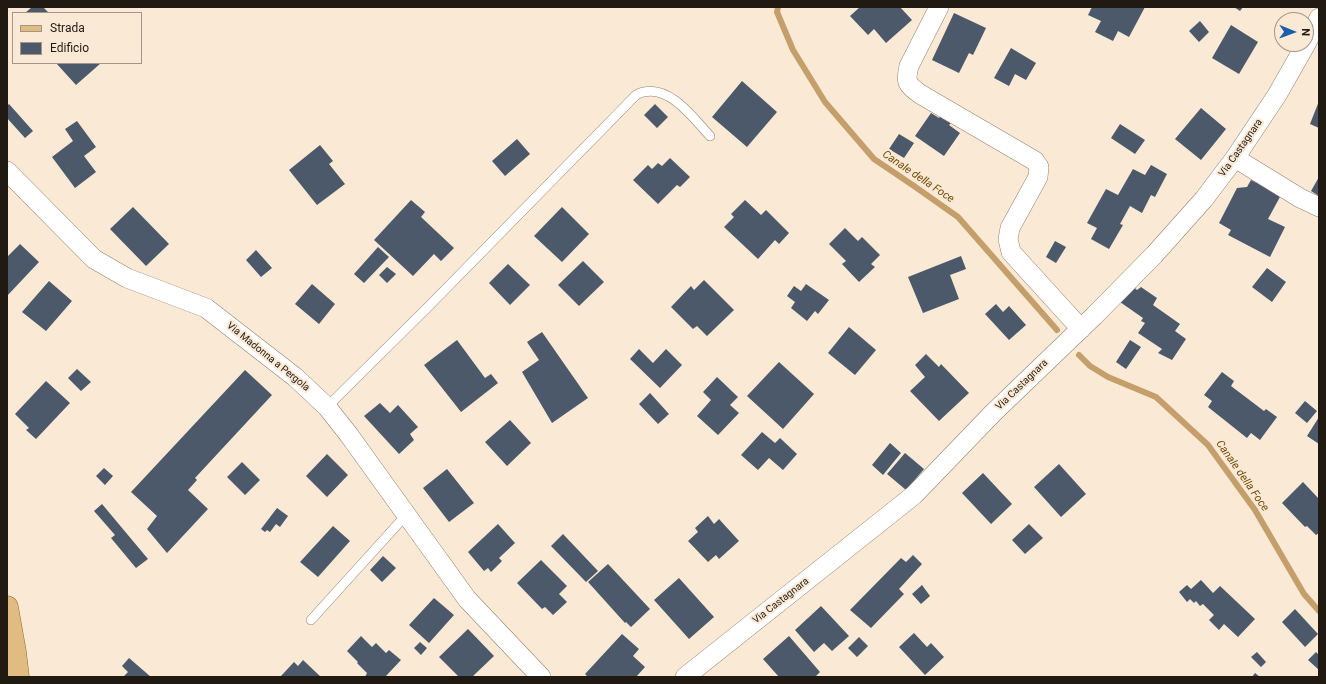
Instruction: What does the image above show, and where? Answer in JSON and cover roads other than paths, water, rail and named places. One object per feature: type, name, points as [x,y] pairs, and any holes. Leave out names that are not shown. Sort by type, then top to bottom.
[{"type":"main road","points":[[7,608],[18,677]]},
{"type":"street","points":[[939,7],[909,66],[906,77],[910,86],[927,98],[1035,161],[1039,167],[1038,177],[1010,228],[1008,239],[1011,252],[1081,329]]},
{"type":"street","name":"Via Castagnara","points":[[1314,28],[1319,18]]},
{"type":"street","name":"Via Castagnara","points":[[685,677],[914,495],[993,413],[1081,329],[1154,255],[1199,205],[1235,158],[1277,95],[1301,52]]},
{"type":"street","points":[[1235,158],[1300,198],[1319,207]]},
{"type":"street","name":"Via Madonna a Pergola","points":[[7,171],[94,259],[127,278],[206,308],[295,377],[327,407],[407,514],[467,599],[541,677]]},
{"type":"lane","points":[[327,407],[429,306],[636,95],[645,91],[663,93],[676,100],[710,136]]},
{"type":"lane","points":[[311,620],[407,514]]},
{"type":"waterway","name":"Canale della Foce","points":[[778,7],[777,12],[793,50],[825,102],[874,159],[958,217],[1057,330]]},
{"type":"waterway","name":"Canale della Foce","points":[[1079,355],[1090,366],[1108,377],[1156,397],[1208,445],[1255,510],[1304,594],[1319,611]]}]
